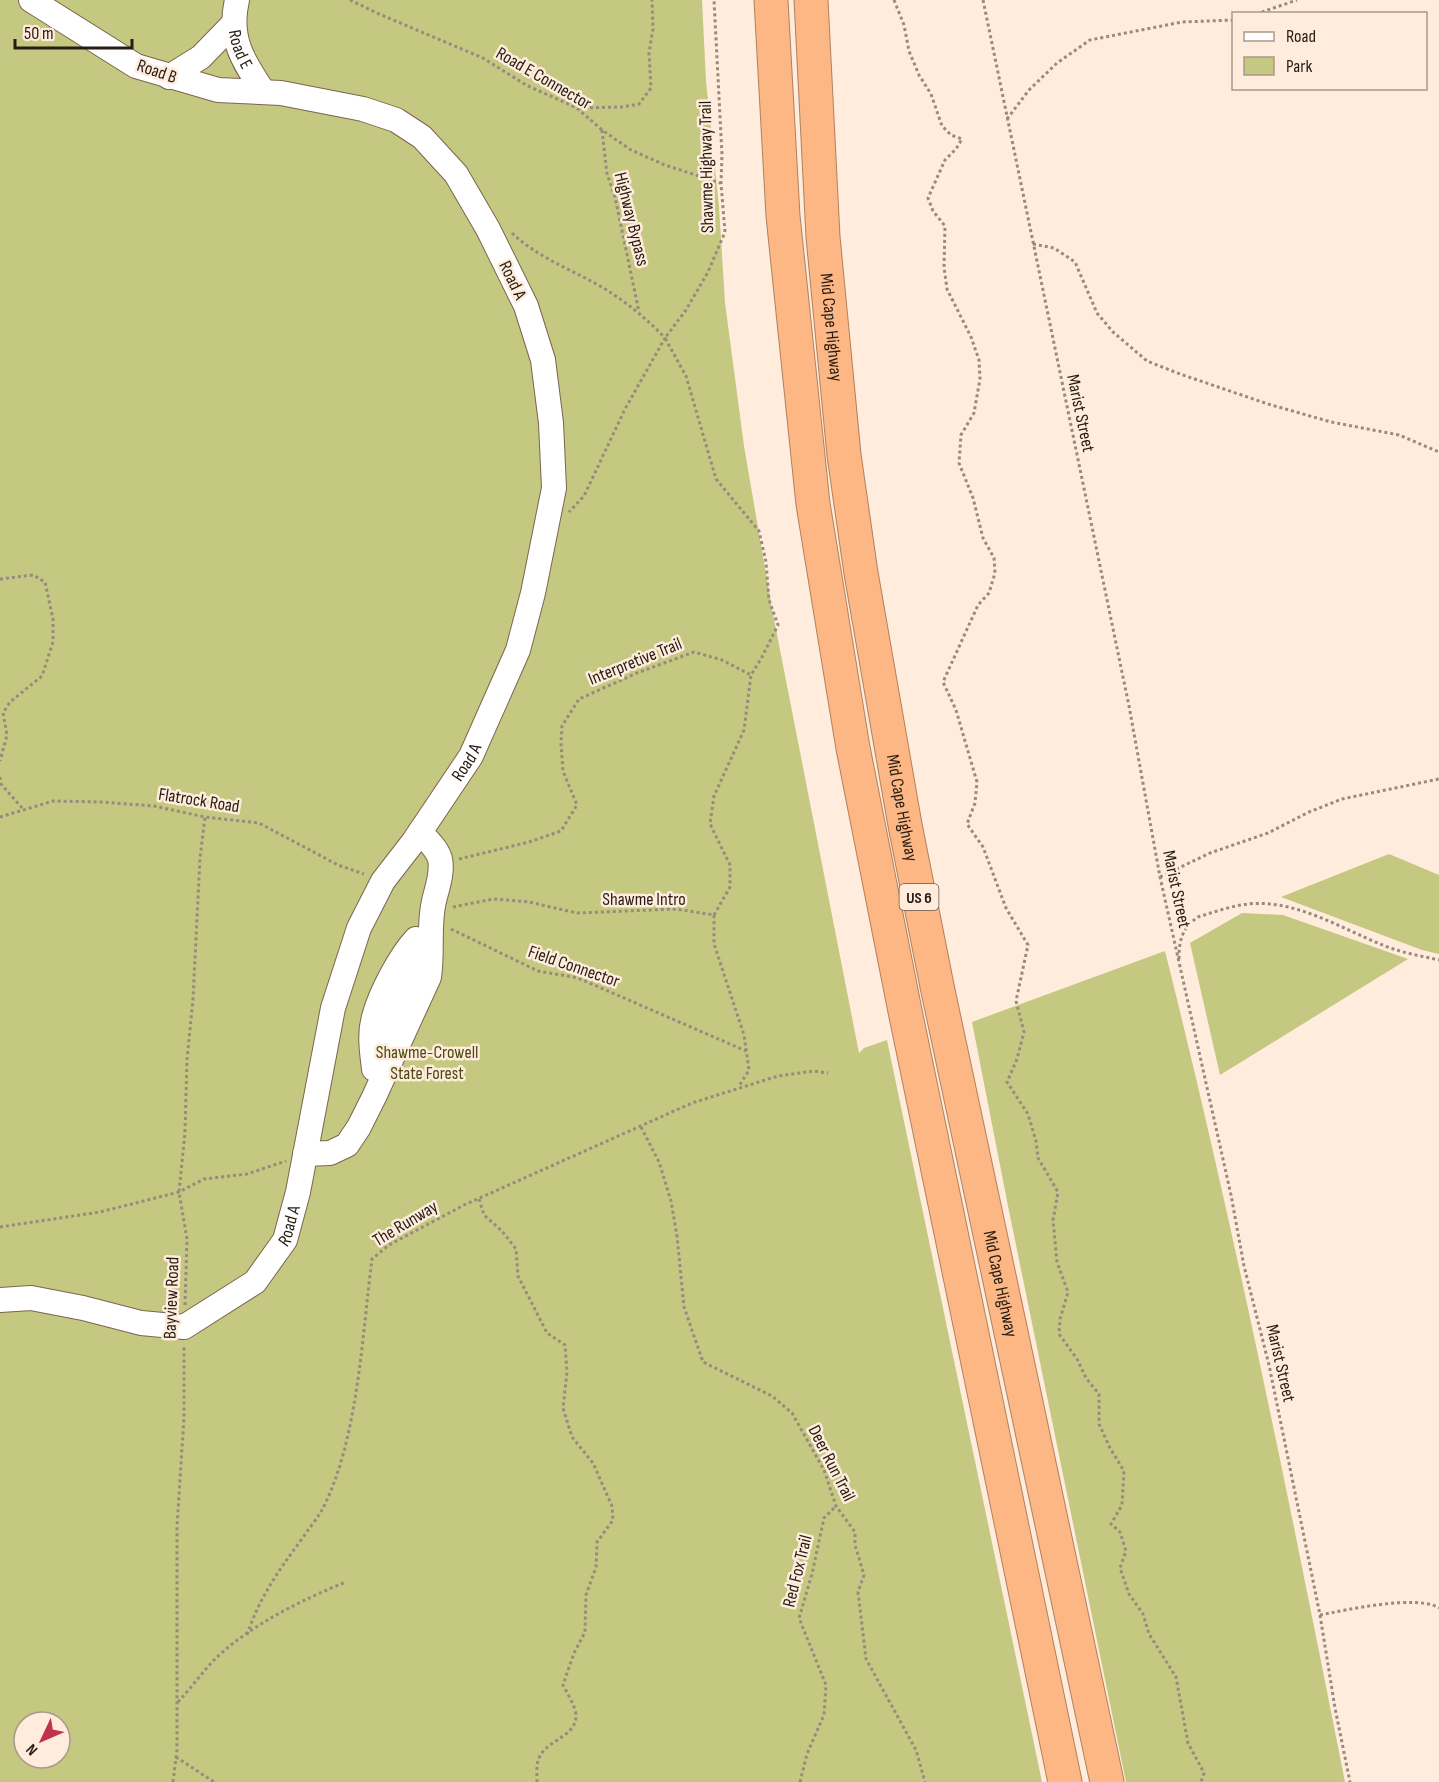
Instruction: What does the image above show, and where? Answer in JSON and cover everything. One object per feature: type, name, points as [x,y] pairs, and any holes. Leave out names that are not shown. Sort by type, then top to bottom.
[{"type":"highway","name":"Mid Cape Highway","points":[[771,0],[783,216],[813,504],[851,737],[907,1022],[1065,1782]]},
{"type":"highway","name":"Mid Cape Highway","points":[[811,0],[823,237],[844,455],[861,573],[905,825],[937,986],[1107,1782]]},
{"type":"lane","name":"Road B","points":[[31,0],[136,66],[218,90],[263,91]]},
{"type":"lane","name":"Road E","points":[[237,0],[233,24],[240,54],[263,91]]},
{"type":"lane","points":[[169,77],[201,57],[233,24]]},
{"type":"lane","name":"Road A","points":[[184,1327],[255,1282],[285,1240],[305,1154],[333,1008],[359,928],[383,881],[420,832],[471,756],[518,650],[534,593],[554,488],[551,423],[543,360],[526,306],[488,229],[456,174],[422,137],[396,120],[363,109],[263,91]]},
{"type":"lane","points":[[374,1097],[374,1069],[431,918],[440,882],[440,859],[433,845],[420,832]]},
{"type":"lane","points":[[305,1154],[330,1153],[347,1145],[359,1127],[429,977],[432,956],[431,918]]},
{"type":"lane","points":[[0,1300],[31,1298],[141,1323],[184,1327]]},
{"type":"path","name":"Road E Connector","points":[[350,0],[483,58],[526,85],[577,108],[602,130],[631,150],[665,165],[721,183]]},
{"type":"path","points":[[577,108],[621,107],[639,104],[651,88],[649,53],[653,29],[652,0]]},
{"type":"path","name":"Shawme Highway Trail","points":[[543,540],[584,496],[625,409],[665,338],[686,310],[702,282],[725,232],[714,0]]},
{"type":"path","points":[[894,0],[904,25],[909,51],[919,75],[931,94],[942,126],[951,135],[962,139],[945,160],[928,198],[933,212],[945,226],[944,267],[947,288],[971,337],[979,360],[980,379],[974,413],[962,435],[959,463],[973,498],[983,538],[994,558],[995,573],[989,593],[978,605],[943,682],[956,711],[977,782],[975,803],[967,824],[983,847],[1006,908],[1028,945],[1016,1001],[1024,1032],[1017,1059],[1007,1082],[1028,1114],[1036,1141],[1038,1158],[1058,1192],[1053,1220],[1057,1262],[1068,1292],[1060,1319],[1059,1334],[1099,1394],[1099,1424],[1124,1472],[1122,1505],[1111,1524],[1120,1532],[1126,1551],[1120,1568],[1129,1594],[1143,1614],[1149,1634],[1176,1677],[1188,1743],[1204,1773],[1201,1782]]},
{"type":"path","name":"Marist Street","points":[[983,0],[1129,706],[1160,877],[1231,1195],[1244,1266],[1269,1365],[1320,1615],[1350,1782]]},
{"type":"path","points":[[1262,12],[1297,0]]},
{"type":"path","points":[[1007,119],[1029,90],[1057,63],[1090,40],[1182,22],[1232,20]]},
{"type":"path","name":"Highway Bypass","points":[[602,130],[607,174],[615,197],[640,314]]},
{"type":"path","points":[[507,227],[534,250],[600,287],[640,314],[665,338],[686,376],[716,479],[759,531],[766,562],[769,600],[778,625],[751,675],[744,730],[714,796],[710,824],[730,865],[730,887],[714,915],[714,944],[744,1035],[749,1070],[738,1088]]},
{"type":"path","points":[[1033,244],[1054,248],[1075,262],[1097,313],[1113,332],[1147,361],[1268,404],[1331,422],[1399,435],[1439,452]]},
{"type":"path","points":[[0,579],[33,575],[45,582],[53,619],[53,642],[42,676],[10,702],[3,713],[7,735],[0,761]]},
{"type":"path","name":"Interpretive Trail","points":[[440,865],[483,852],[529,842],[561,831],[577,805],[563,771],[562,726],[579,699],[637,673],[694,652],[722,660],[751,675]]},
{"type":"path","points":[[0,777],[1,784],[23,809]]},
{"type":"path","points":[[1160,877],[1210,853],[1268,833],[1309,812],[1342,799],[1439,779]]},
{"type":"path","name":"Flatrock Road","points":[[0,817],[53,801],[101,801],[154,806],[205,817],[260,824],[338,865],[383,881]]},
{"type":"path","name":"Bayview Road","points":[[174,1782],[177,1527],[184,1417],[187,1239],[179,1192],[200,858],[205,817]]},
{"type":"path","name":"Shawme Intro","points":[[431,918],[493,899],[529,902],[577,913],[676,909],[714,915]]},
{"type":"path","points":[[1179,963],[1181,936],[1188,924],[1198,917],[1249,904],[1295,910],[1405,953],[1439,960]]},
{"type":"path","name":"Field Connector","points":[[431,918],[538,971],[578,978],[746,1051]]},
{"type":"path","name":"The Runway","points":[[247,1635],[255,1610],[268,1586],[321,1511],[332,1488],[347,1439],[372,1259],[389,1245],[429,1222],[692,1103],[787,1075],[814,1071],[828,1073]]},
{"type":"path","name":"Deer Run Trail","points":[[641,1127],[659,1162],[671,1201],[684,1307],[703,1362],[772,1396],[792,1413],[824,1470],[836,1506],[855,1532],[855,1545],[864,1575],[858,1592],[866,1659],[916,1750],[924,1782]]},
{"type":"path","points":[[0,1227],[100,1212],[179,1192],[204,1179],[247,1174],[305,1154]]},
{"type":"path","points":[[479,1199],[484,1215],[502,1231],[516,1249],[518,1276],[547,1333],[566,1345],[567,1372],[563,1408],[572,1437],[593,1463],[612,1506],[613,1520],[597,1542],[596,1567],[586,1595],[585,1632],[574,1653],[563,1685],[576,1714],[574,1725],[566,1735],[550,1744],[538,1758],[537,1782]]},
{"type":"path","name":"Red Fox Trail","points":[[800,1782],[807,1754],[824,1714],[826,1684],[799,1618],[812,1574],[824,1518],[836,1506]]},
{"type":"path","points":[[176,1704],[216,1659],[247,1635],[286,1609],[346,1581]]},
{"type":"path","points":[[1320,1615],[1397,1603],[1433,1604],[1439,1608]]},
{"type":"path","points":[[176,1757],[214,1782]]},
{"type":"green space","name":"Shawme-Crowell State Forest","points":[[0,0],[702,0],[706,81],[719,207],[725,303],[744,446],[772,609],[859,1053],[864,1048],[887,1040],[1042,1782],[0,1782]]},
{"type":"green space","points":[[1389,854],[1439,875],[1439,954],[1422,950],[1281,897]]},
{"type":"green space","points":[[1242,913],[1283,915],[1408,959],[1220,1075],[1190,943]]},
{"type":"green space","points":[[1165,951],[1238,1261],[1345,1782],[1126,1782],[972,1022]]}]
